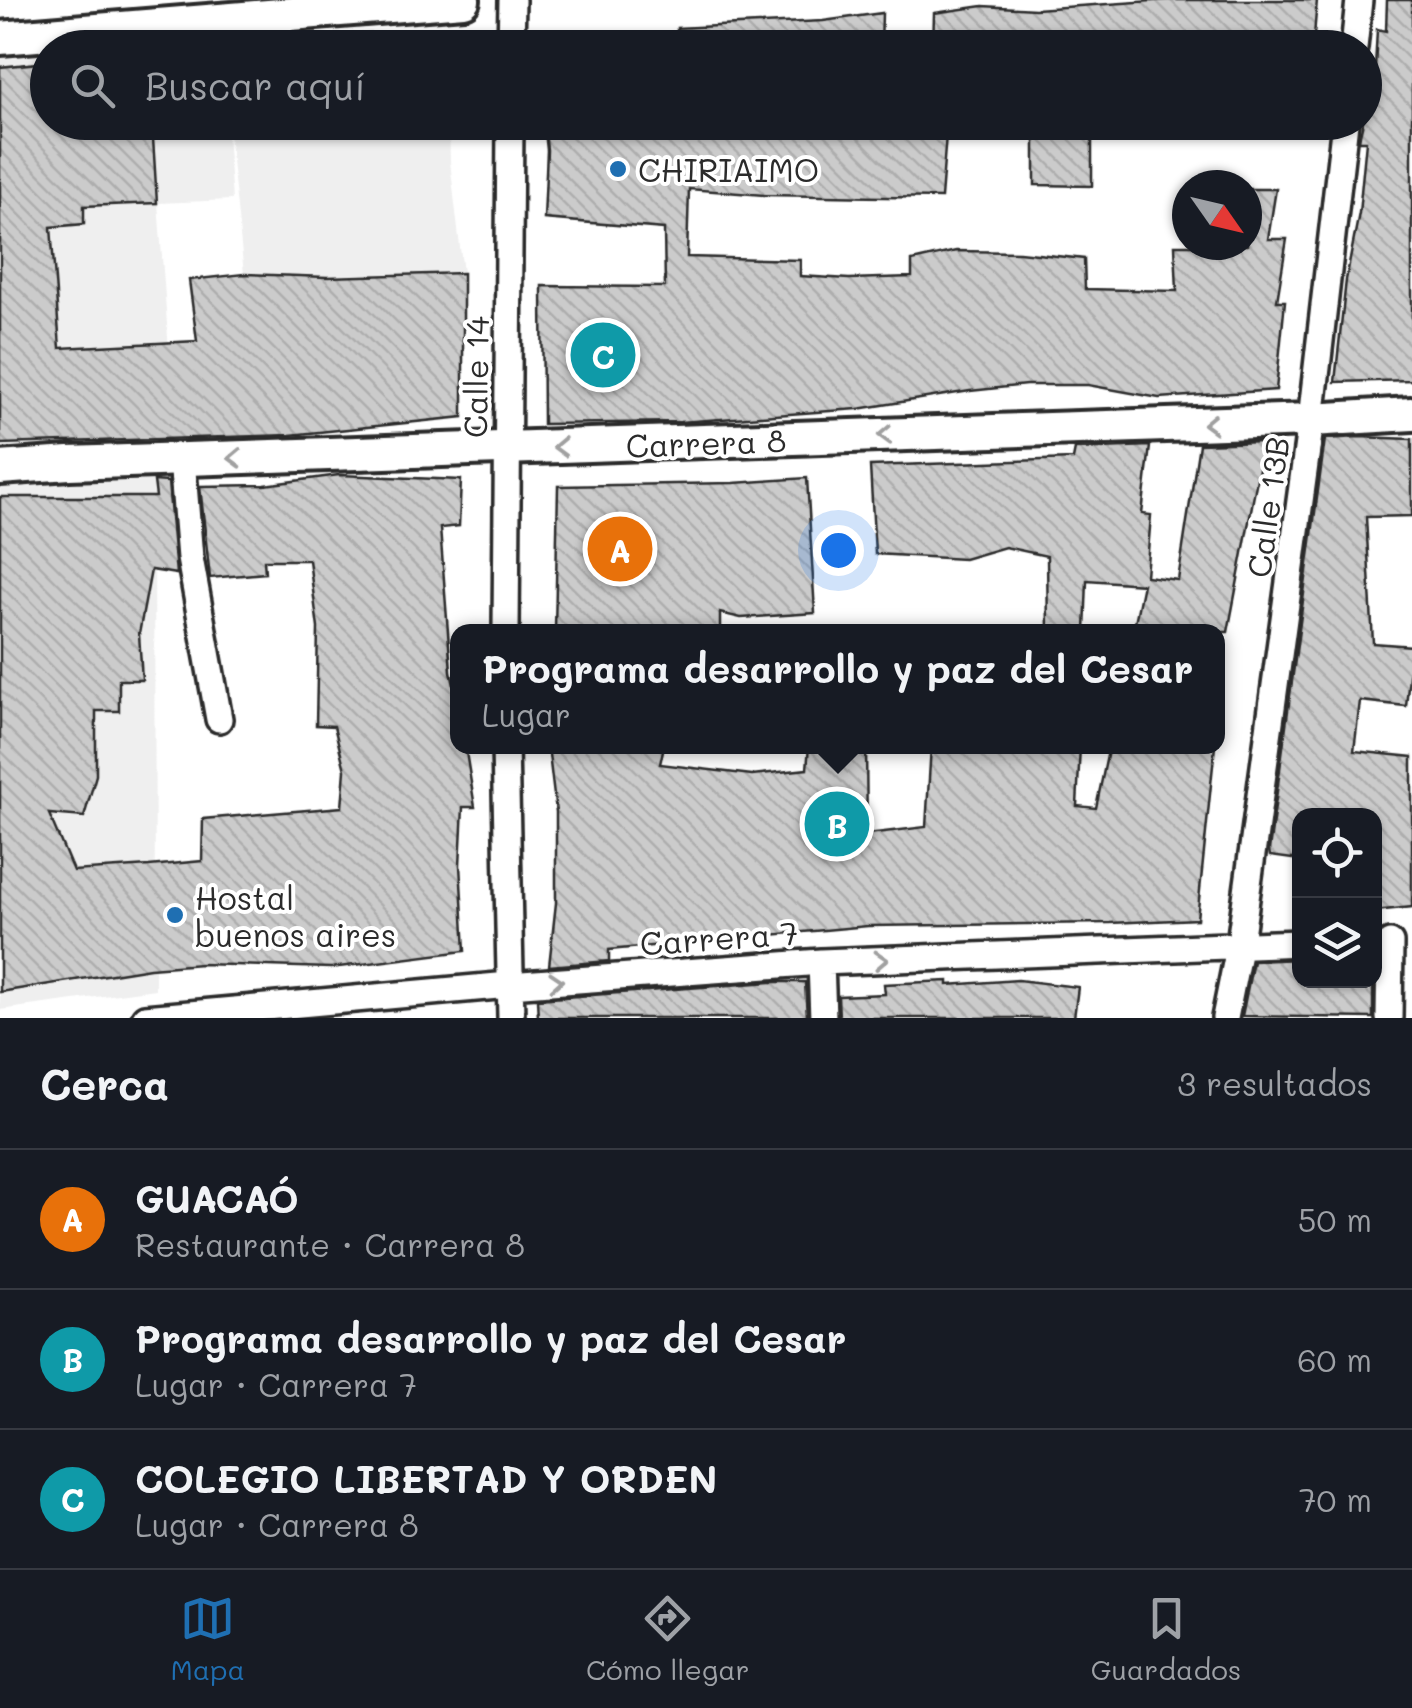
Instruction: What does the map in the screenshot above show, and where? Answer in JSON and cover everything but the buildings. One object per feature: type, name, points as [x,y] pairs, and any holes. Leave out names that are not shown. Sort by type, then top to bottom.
[{"type":"street","points":[[97,30],[463,0]]},
{"type":"street","points":[[511,30],[512,0]]},
{"type":"street","points":[[1356,30],[1359,0]]},
{"type":"street","points":[[0,38],[30,36]]},
{"type":"street","name":"Calle 14","points":[[506,624],[510,140]]},
{"type":"street","name":"Calle 13B","points":[[1224,1018],[1240,944],[1311,420],[1343,140]]},
{"type":"street","name":"Carrera 8","points":[[0,468],[1412,414]]},
{"type":"street","points":[[182,459],[190,558],[219,719]]},
{"type":"street","points":[[505,754],[511,1018]]},
{"type":"street","points":[[1389,1018],[1392,942]]},
{"type":"street","name":"Carrera 7","points":[[146,1018],[509,984],[821,962],[1292,944]]},
{"type":"street","points":[[821,962],[824,1018]]},
{"type":"shaded area","points":[[30,50],[30,140],[227,140],[232,200],[158,203],[176,445],[0,450],[0,54]]},
{"type":"shaded area","points":[[230,140],[449,140],[463,273],[327,277],[244,274]]},
{"type":"shaded area","points":[[154,481],[155,989],[0,1010],[0,484]]},
{"type":"place","name":"CHIRIAIMO","points":[[618,169]]},
{"type":"place","name":"COLEGIO LIBERTAD Y ORDEN","points":[[603,355]]},
{"type":"place","name":"GUACAÓ","points":[[620,549]]},
{"type":"place","name":"Programa desarrollo y paz del Cesar","points":[[837,824]]},
{"type":"place","name":"Hostal buenos aires","points":[[175,915]]}]
